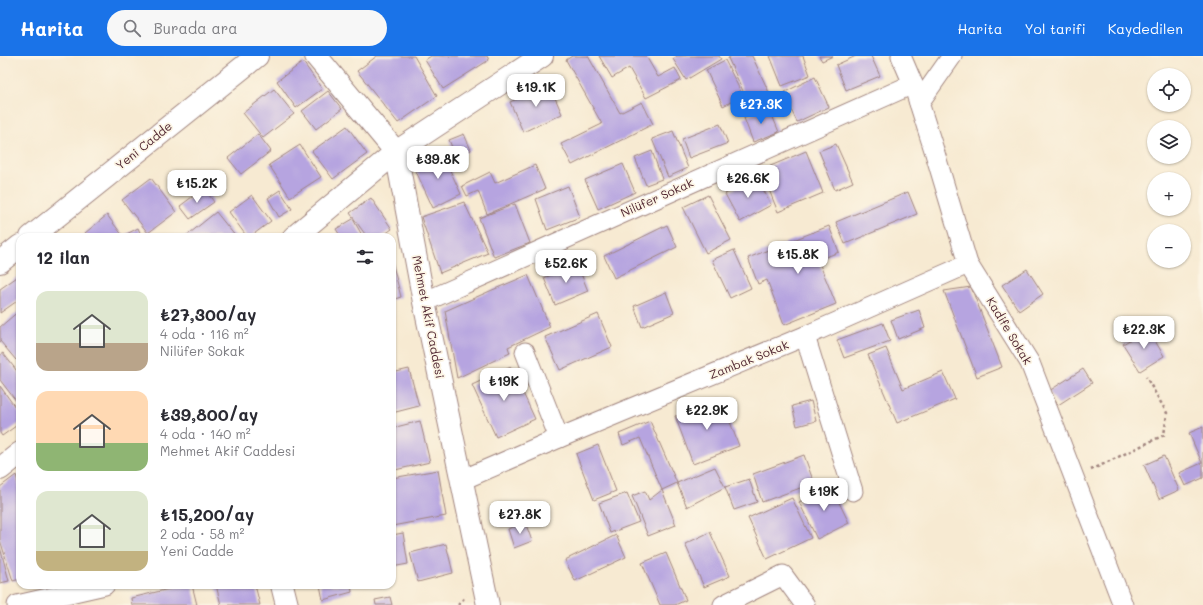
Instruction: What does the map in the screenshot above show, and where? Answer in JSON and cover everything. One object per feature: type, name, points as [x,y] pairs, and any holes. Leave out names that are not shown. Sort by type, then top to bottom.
[{"type":"street","name":"Yeni Cadde","points":[[36,233],[257,56]]},
{"type":"street","name":"Mehmet Akif Caddesi","points":[[316,56],[396,152],[424,302],[488,605]]},
{"type":"street","points":[[299,233],[396,152],[542,56]]},
{"type":"street","name":"Kadife Sokak","points":[[901,56],[919,102],[968,264],[1030,363],[1123,605]]},
{"type":"street","points":[[919,102],[952,56]]},
{"type":"street","name":"Nilüfer Sokak","points":[[424,302],[913,84]]},
{"type":"street","points":[[0,262],[16,249]]},
{"type":"street","name":"Zambak Sokak","points":[[462,480],[805,336],[968,264]]},
{"type":"street","points":[[805,336],[853,491]]},
{"type":"street","points":[[525,352],[559,438]]},
{"type":"street","points":[[0,469],[16,456]]},
{"type":"street","points":[[724,605],[783,575],[805,605]]},
{"type":"street","points":[[18,605],[88,589]]},
{"type":"street","points":[[283,589],[287,605]]},
{"type":"path","points":[[1074,478],[1164,435],[1167,413],[1146,376]]},
{"type":"building","points":[[377,56],[414,56],[437,96],[398,123],[357,71]]},
{"type":"building","points":[[431,56],[487,56],[489,60],[443,89],[425,60]]},
{"type":"building","points":[[572,56],[588,56],[620,113],[642,102],[653,124],[572,165],[561,144],[602,124],[566,60]]},
{"type":"building","points":[[599,56],[646,56],[658,77],[675,68],[681,80],[646,98],[629,68],[612,78]]},
{"type":"building","points":[[677,56],[719,56],[721,59],[686,80],[673,59]]},
{"type":"building","points":[[732,56],[752,56],[774,103],[753,113],[728,58]]},
{"type":"building","points":[[770,56],[803,56],[810,75],[782,86]]},
{"type":"building","points":[[819,56],[833,56],[822,61]]},
{"type":"building","points":[[856,56],[871,56],[880,76],[846,90],[836,65]]},
{"type":"building","points":[[725,60],[743,96],[723,106],[706,70]]},
{"type":"building","points":[[303,62],[322,89],[296,108],[277,81]]},
{"type":"building","points":[[815,77],[829,107],[797,122],[783,93]]},
{"type":"building","points":[[549,84],[562,114],[523,132],[510,102]]},
{"type":"building","points":[[274,89],[294,114],[263,138],[243,113]]},
{"type":"building","points":[[328,91],[342,109],[316,129],[302,111]]},
{"type":"building","points":[[769,108],[779,132],[753,142],[744,118]]},
{"type":"building","points":[[720,124],[728,143],[689,158],[682,139]]},
{"type":"building","points":[[347,126],[367,154],[333,179],[312,151]]},
{"type":"building","points":[[673,131],[688,168],[668,177],[652,139]]},
{"type":"building","points":[[258,134],[271,151],[241,174],[228,158]]},
{"type":"building","points":[[464,134],[471,150],[456,157],[449,140]]},
{"type":"building","points":[[836,144],[853,182],[835,190],[819,151]]},
{"type":"building","points":[[300,145],[321,177],[290,197],[269,165]]},
{"type":"building","points":[[652,151],[662,179],[646,185],[635,158]]},
{"type":"building","points":[[806,151],[823,193],[778,212],[761,170]]},
{"type":"building","points":[[442,153],[461,194],[433,208],[414,167]]},
{"type":"building","points":[[623,164],[635,192],[598,209],[585,180]]},
{"type":"building","points":[[535,165],[545,189],[487,214],[478,191],[467,196],[462,186],[490,172],[495,183]]},
{"type":"building","points":[[757,177],[771,205],[740,222],[725,194]]},
{"type":"building","points":[[151,178],[176,212],[148,233],[122,200]]},
{"type":"building","points":[[568,186],[580,217],[547,230],[536,199]]},
{"type":"building","points":[[204,188],[214,202],[190,219],[180,206]]},
{"type":"building","points":[[280,190],[292,209],[279,217],[268,198]]},
{"type":"building","points":[[908,192],[917,214],[845,244],[836,222]]},
{"type":"building","points":[[252,195],[271,221],[255,233],[244,233],[229,212]]},
{"type":"building","points":[[708,195],[731,240],[706,253],[683,207]]},
{"type":"building","points":[[371,198],[392,229],[386,233],[364,233],[350,213]]},
{"type":"building","points":[[464,202],[488,253],[440,273],[421,217]]},
{"type":"building","points":[[515,204],[530,243],[494,257],[479,218]]},
{"type":"building","points":[[216,212],[233,233],[190,233]]},
{"type":"building","points":[[107,215],[121,233],[85,233]]},
{"type":"building","points":[[353,219],[361,233],[338,233],[336,229]]},
{"type":"building","points":[[667,225],[677,247],[614,278],[604,256]]},
{"type":"building","points":[[829,226],[839,252],[818,260],[836,304],[784,325],[767,280],[758,284],[748,258]]},
{"type":"building","points":[[138,228],[140,233],[129,233]]},
{"type":"building","points":[[734,250],[751,288],[730,298],[712,260]]},
{"type":"building","points":[[577,264],[588,291],[555,305],[544,278]]},
{"type":"building","points":[[1027,269],[1043,294],[1019,311],[1002,285]]},
{"type":"building","points":[[528,275],[550,327],[508,347],[510,353],[457,378],[445,311]]},
{"type":"building","points":[[396,277],[401,297],[396,299]]},
{"type":"building","points":[[16,278],[16,302],[0,313],[0,289]]},
{"type":"building","points":[[971,287],[1002,367],[977,377],[944,291]]},
{"type":"building","points":[[666,292],[674,313],[642,327],[634,306]]},
{"type":"building","points":[[919,310],[925,328],[898,339],[891,320]]},
{"type":"building","points":[[16,313],[16,360],[0,341],[0,327]]},
{"type":"building","points":[[598,314],[612,347],[560,370],[545,337]]},
{"type":"building","points":[[883,323],[890,341],[844,358],[837,340]]},
{"type":"building","points":[[1148,329],[1164,356],[1140,371],[1123,344]]},
{"type":"building","points":[[886,348],[903,389],[943,372],[955,399],[897,423],[868,355]]},
{"type":"building","points":[[3,353],[16,370],[16,401],[0,380],[0,355]]},
{"type":"building","points":[[511,367],[535,419],[496,437],[472,385]]},
{"type":"building","points":[[409,369],[419,406],[396,412],[396,372]]},
{"type":"building","points":[[1083,369],[1092,383],[1058,405],[1049,391]]},
{"type":"building","points":[[0,386],[16,408],[16,426],[2,436],[0,433]]},
{"type":"building","points":[[721,398],[739,446],[693,464],[675,416]]},
{"type":"building","points":[[811,401],[816,421],[797,426],[792,406]]},
{"type":"building","points":[[420,421],[430,462],[396,470],[396,427]]},
{"type":"building","points":[[650,421],[677,483],[662,490],[640,438],[623,445],[619,434]]},
{"type":"building","points":[[1203,427],[1203,478],[1185,486],[1179,473],[1202,463],[1189,433]]},
{"type":"building","points":[[598,445],[616,491],[594,500],[576,454]]},
{"type":"building","points":[[804,455],[814,483],[762,502],[753,474]]},
{"type":"building","points":[[1164,456],[1179,490],[1159,499],[1144,465]]},
{"type":"building","points":[[715,467],[725,487],[687,507],[677,483]]},
{"type":"building","points":[[438,470],[446,516],[396,525],[396,477]]},
{"type":"building","points":[[16,475],[16,580],[13,581],[0,540],[0,487]]},
{"type":"building","points":[[749,479],[757,502],[734,510],[725,487]]},
{"type":"building","points":[[831,486],[849,523],[817,539],[799,502]]},
{"type":"building","points":[[662,490],[676,525],[648,536],[632,496],[645,491],[649,500]]},
{"type":"building","points":[[627,493],[639,522],[610,533],[599,503]]},
{"type":"building","points":[[792,498],[811,538],[767,559],[748,518]]},
{"type":"building","points":[[525,522],[532,541],[514,548],[508,529]]},
{"type":"building","points":[[710,532],[730,576],[704,587],[685,544]]},
{"type":"building","points":[[403,533],[408,564],[396,566],[396,534]]},
{"type":"building","points":[[616,535],[626,557],[575,581],[565,560]]},
{"type":"building","points":[[446,544],[453,573],[418,582],[410,553]]},
{"type":"building","points":[[0,547],[9,581],[0,583]]},
{"type":"building","points":[[666,553],[686,600],[675,605],[660,605],[642,563]]},
{"type":"building","points":[[169,589],[193,589],[197,605],[132,605],[131,598]]},
{"type":"building","points":[[217,589],[256,589],[260,605],[221,605]]},
{"type":"building","points":[[321,589],[352,589],[352,592],[323,600]]},
{"type":"building","points":[[390,597],[392,605],[376,605],[375,600]]}]
